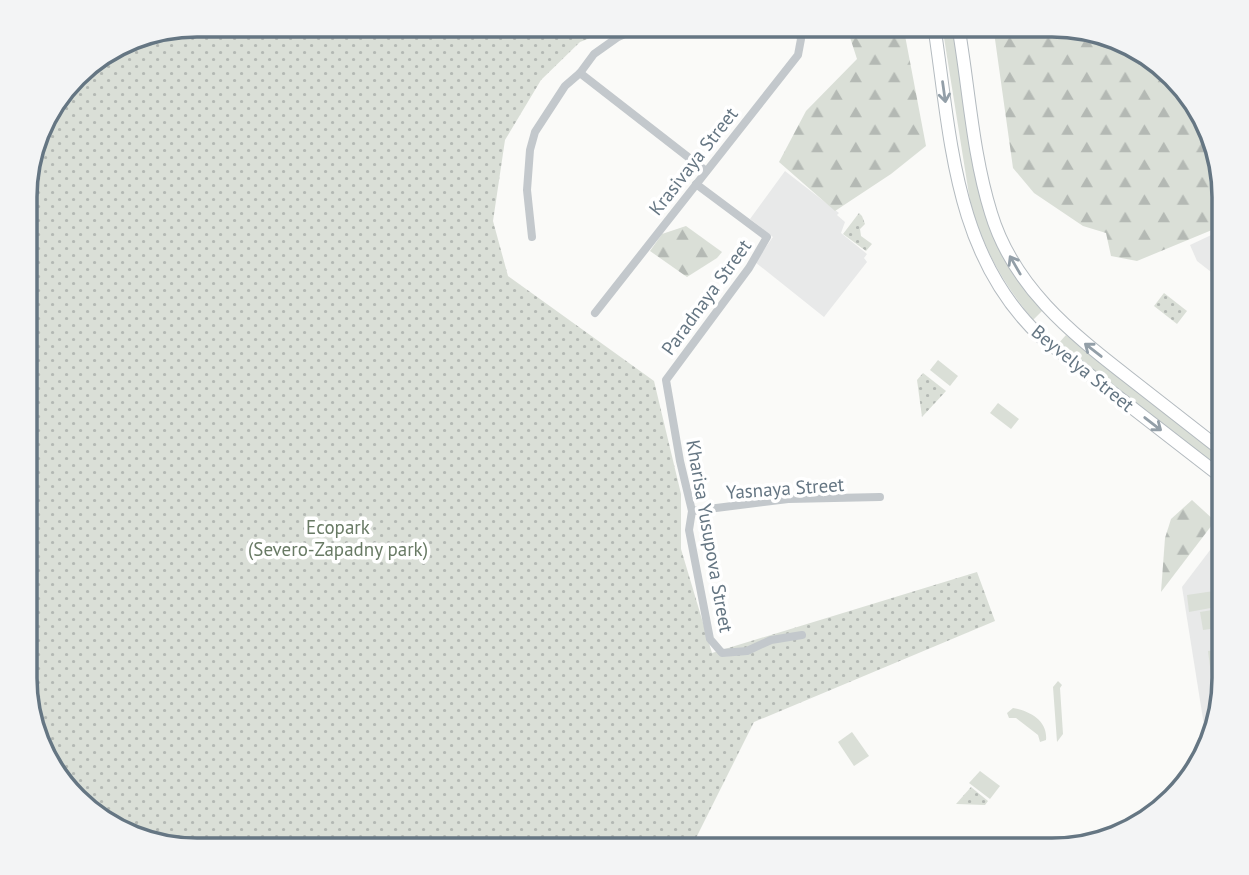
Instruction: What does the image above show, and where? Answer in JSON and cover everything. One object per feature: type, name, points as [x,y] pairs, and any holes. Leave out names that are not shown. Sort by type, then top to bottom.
[{"type":"main road","name":"Beyvelya Street","points":[[936,37],[951,136],[971,230],[994,280],[1024,320],[1041,337],[1212,471]]},
{"type":"main road","name":"Beyvelya Street","points":[[960,37],[980,171],[991,215],[1015,267],[1057,319],[1212,443]]},
{"type":"main road","points":[[1041,337],[1057,319]]},
{"type":"street","points":[[532,237],[527,190],[532,141],[565,86],[580,73],[594,54],[621,37]]},
{"type":"street","name":"Krasivaya Street","points":[[595,313],[798,55],[802,45],[800,37]]},
{"type":"street","points":[[580,73],[706,171]]},
{"type":"street","name":"Paradnaya Street","points":[[666,380],[749,268],[767,237],[696,184]]},
{"type":"street","name":"Kharisa Yusupova Street","points":[[666,380],[683,482],[692,512],[689,530],[710,639],[722,653],[747,651],[771,640],[802,635]]},
{"type":"street","name":"Yasnaya Street","points":[[692,512],[788,499],[880,496]]},
{"type":"shaded area","points":[[785,171],[839,213],[837,215],[845,222],[841,233],[867,254],[864,258],[867,262],[824,317],[755,262],[773,237],[750,219]]},
{"type":"shaded area","points":[[1212,235],[1212,273],[1197,261],[1190,245]]},
{"type":"shaded area","points":[[1212,548],[1212,688],[1204,727],[1182,587]]},
{"type":"green space","name":"Ecopark (Severo-Zapadny park)","points":[[593,37],[580,42],[541,80],[505,140],[493,221],[508,276],[654,381],[681,494],[681,549],[712,653],[977,572],[995,621],[754,722],[696,838],[187,838],[156,833],[136,826],[99,805],[77,784],[58,758],[42,719],[37,688],[38,176],[49,136],[58,117],[77,91],[117,58],[156,42],[176,38]]},
{"type":"green space","points":[[850,37],[905,37],[926,146],[891,174],[835,211],[779,162],[806,111],[857,59]]},
{"type":"green space","points":[[944,37],[955,37],[985,214],[1009,266],[1042,311],[1033,320],[995,264],[970,201]]},
{"type":"green space","points":[[995,37],[1062,37],[1103,45],[1132,58],[1150,70],[1172,91],[1191,117],[1204,146],[1209,166],[1212,230],[1137,261],[1111,256],[1106,233],[1083,226],[1034,193],[1013,168]]},
{"type":"green space","points":[[859,213],[865,224],[860,229],[861,236],[872,244],[866,251],[843,234]]},
{"type":"green space","points":[[686,226],[722,252],[687,277],[650,251],[662,234]]},
{"type":"green space","points":[[1164,293],[1187,311],[1177,324],[1154,306]]},
{"type":"green space","points":[[1066,335],[1212,450],[1212,463],[1058,344]]},
{"type":"green space","points":[[938,360],[958,376],[950,386],[930,370]]},
{"type":"green space","points":[[923,373],[946,391],[922,417],[917,380]]},
{"type":"green space","points":[[998,403],[1019,419],[1011,429],[990,413]]},
{"type":"green space","points":[[1192,500],[1212,518],[1212,525],[1161,592],[1165,538],[1171,519]]},
{"type":"green space","points":[[1212,591],[1212,608],[1189,612],[1187,595]]},
{"type":"green space","points":[[1212,610],[1212,629],[1203,630],[1200,612]]},
{"type":"green space","points":[[1212,650],[1212,682],[1208,651]]},
{"type":"green space","points":[[1058,681],[1062,685],[1063,734],[1057,742],[1053,687]]},
{"type":"green space","points":[[1013,708],[1037,718],[1044,727],[1046,740],[1040,742],[1038,735],[1016,718],[1009,718],[1007,713]]},
{"type":"green space","points":[[852,732],[869,756],[854,766],[838,742]]},
{"type":"green space","points":[[980,771],[1000,786],[990,799],[969,783]]},
{"type":"green space","points":[[971,787],[988,801],[985,805],[956,804]]}]
